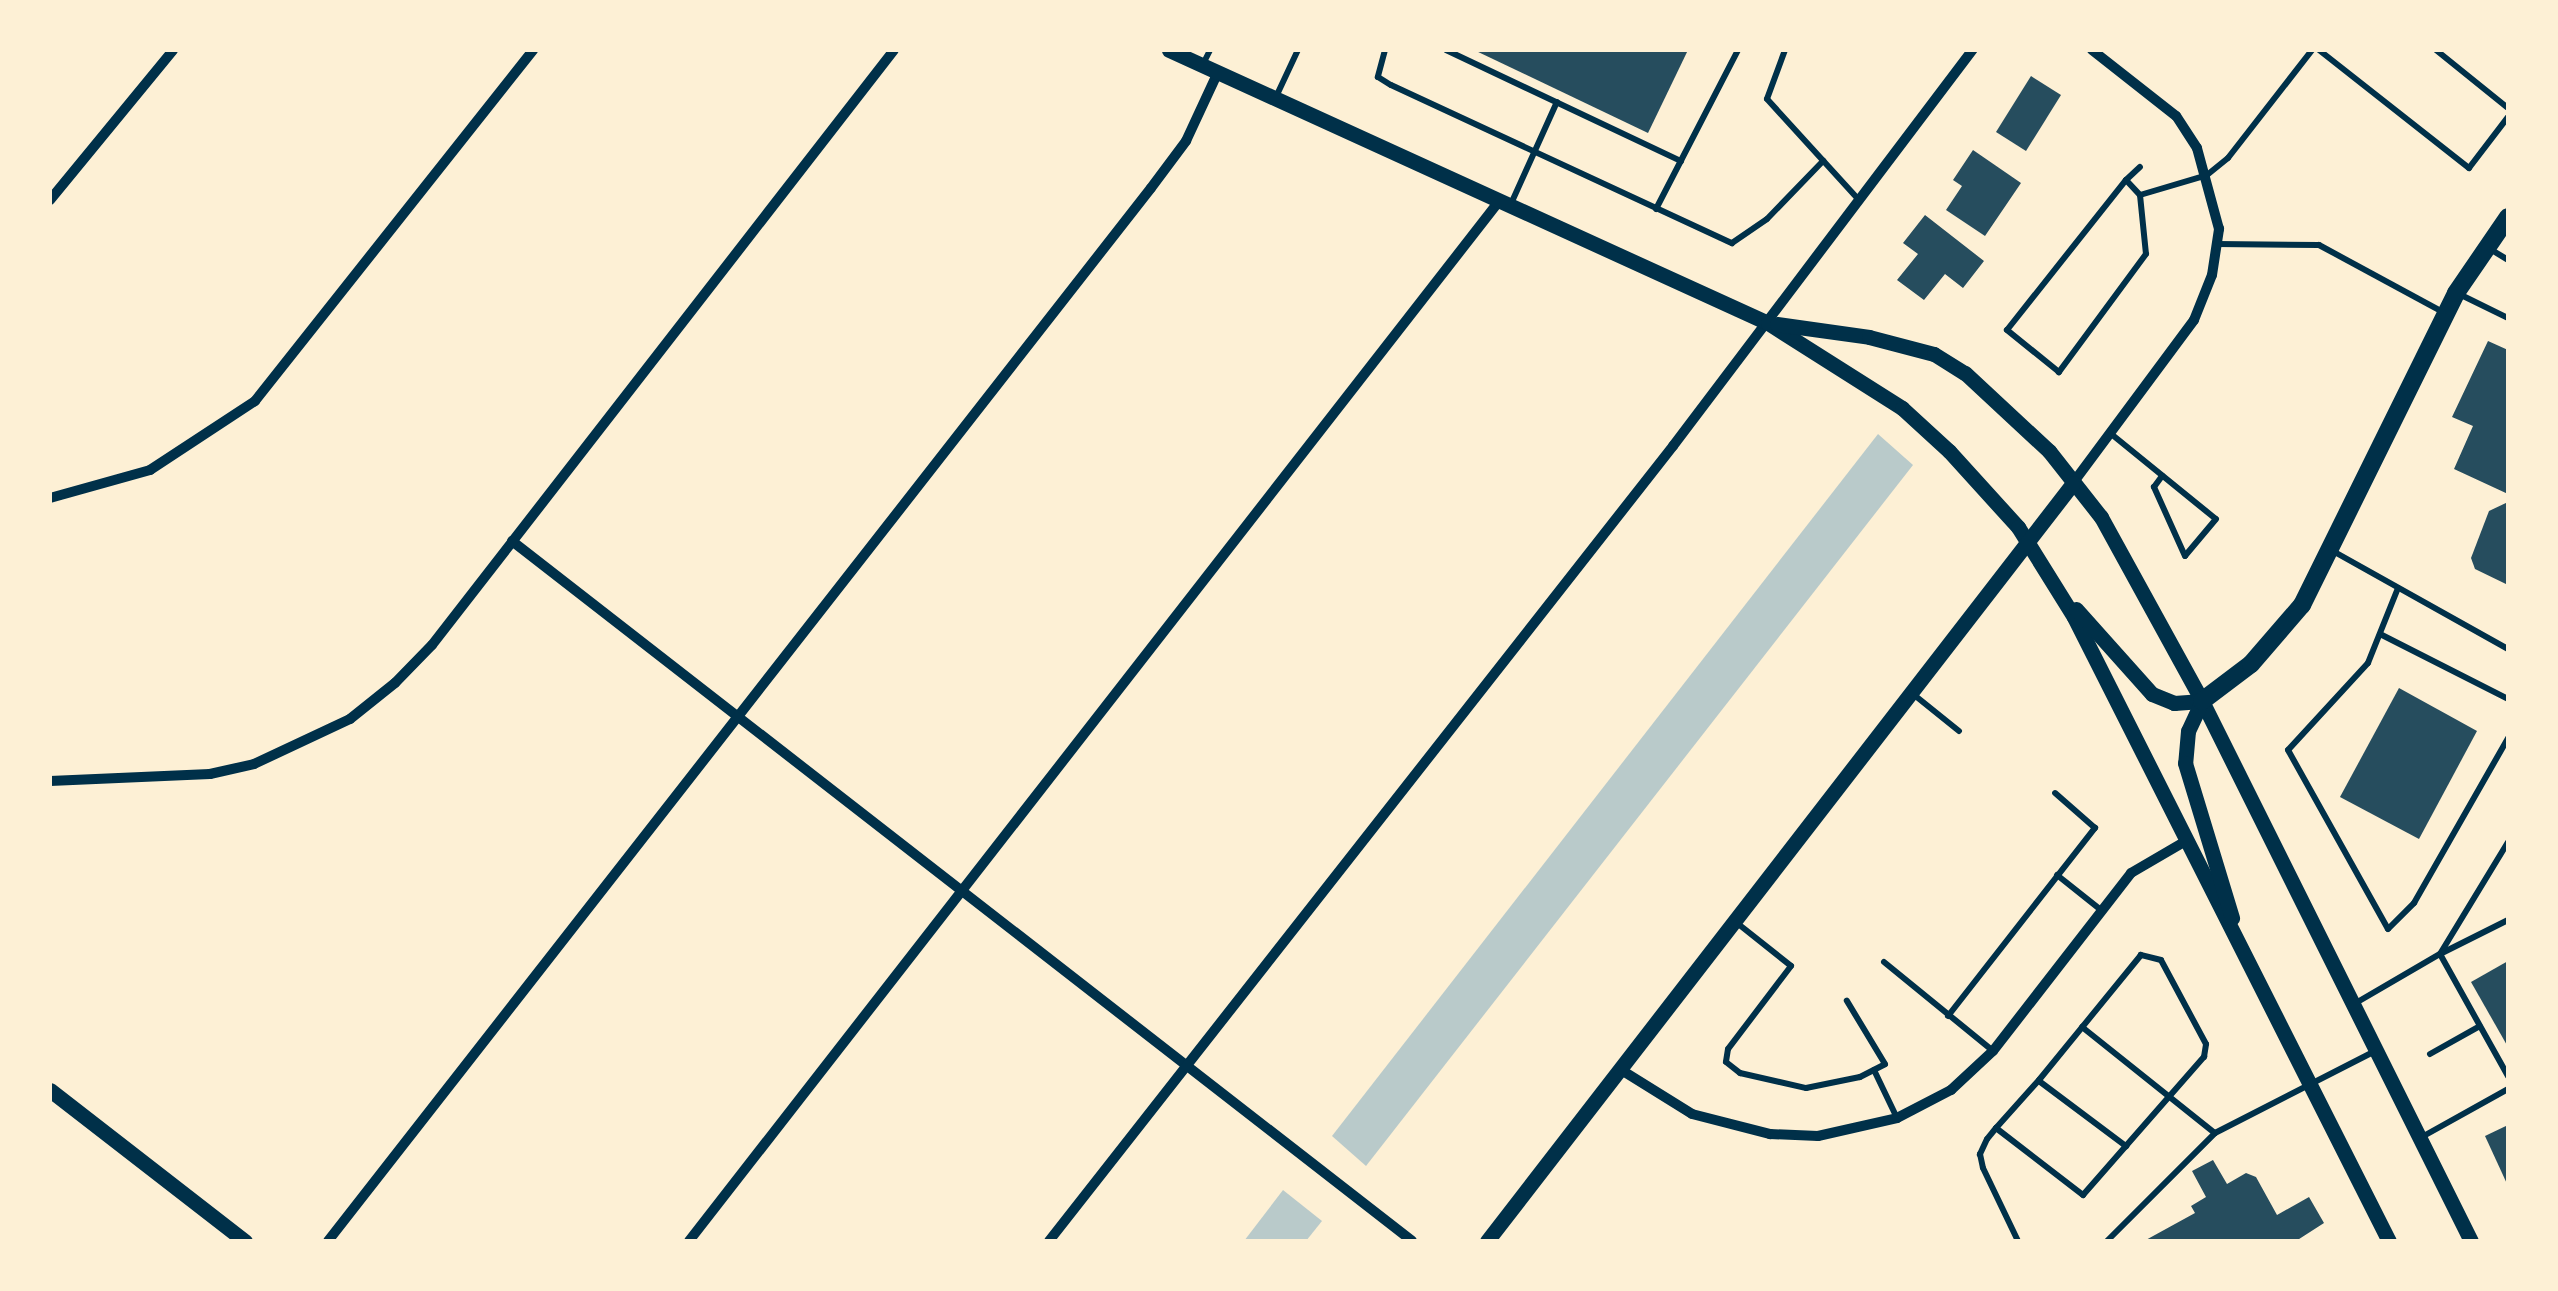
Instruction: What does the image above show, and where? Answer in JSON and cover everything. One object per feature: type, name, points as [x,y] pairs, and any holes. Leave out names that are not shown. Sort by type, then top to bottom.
[{"type":"main road","points":[[2202,701],[2281,634],[2330,550],[2445,313],[2485,246],[2508,217]]},
{"type":"street","points":[[50,200],[174,50]]},
{"type":"street","points":[[50,498],[150,470],[255,400],[533,50]]},
{"type":"street","points":[[50,781],[210,774],[304,745],[395,683],[512,541],[894,50]]},
{"type":"street","points":[[1169,50],[1210,63],[1274,99],[1503,207],[1768,323],[1902,408],[1994,496],[2054,585],[2389,1241]]},
{"type":"street","points":[[1049,1241],[1768,323],[1973,50]]},
{"type":"street","points":[[1487,1241],[2028,543],[2194,320],[2217,244],[2207,175],[2176,116],[2092,50]]},
{"type":"street","points":[[328,1241],[1186,142],[1210,63]]},
{"type":"street","points":[[688,1241],[1503,207]]},
{"type":"street","points":[[1768,323],[1869,337],[1934,354],[1993,396],[2100,517],[2202,701],[2471,1241]]},
{"type":"street","points":[[512,541],[739,713],[1412,1241]]},
{"type":"street","points":[[2054,585],[2152,694],[2174,703],[2202,701]]},
{"type":"street","points":[[2202,701],[2188,732],[2185,763],[2249,969]]},
{"type":"street","points":[[1623,1070],[1692,1114],[1770,1134],[1818,1136],[1897,1118],[1951,1090],[1992,1051],[2131,873],[2184,842]]},
{"type":"street","points":[[50,1090],[245,1241]]},
{"type":"lane","points":[[1274,99],[1298,50]]},
{"type":"lane","points":[[1385,50],[1378,77],[1732,243],[1757,228],[1823,161]]},
{"type":"lane","points":[[1446,50],[1681,161]]},
{"type":"lane","points":[[1656,209],[1738,50]]},
{"type":"lane","points":[[1786,50],[1767,99],[1860,201]]},
{"type":"lane","points":[[2140,195],[2207,175],[2316,50],[2468,168],[2508,117]]},
{"type":"lane","points":[[2436,50],[2508,108]]},
{"type":"lane","points":[[1503,207],[1536,152],[1557,102]]},
{"type":"lane","points":[[2126,180],[2140,195],[2146,254],[2058,372],[2008,330],[2126,180],[2140,167]]},
{"type":"lane","points":[[2217,244],[2319,245],[2445,313]]},
{"type":"lane","points":[[2485,246],[2508,260]]},
{"type":"lane","points":[[2456,293],[2508,318]]},
{"type":"lane","points":[[2110,433],[2216,520],[2186,556],[2154,487],[2162,476]]},
{"type":"lane","points":[[2330,550],[2508,648]]},
{"type":"lane","points":[[2398,588],[2368,664],[2288,750],[2388,929],[2414,902],[2508,738]]},
{"type":"lane","points":[[2380,634],[2508,699]]},
{"type":"lane","points":[[1912,694],[1959,731]]},
{"type":"lane","points":[[1948,1016],[2095,828],[2055,793]]},
{"type":"lane","points":[[2440,954],[2508,842]]},
{"type":"lane","points":[[2057,875],[2102,911]]},
{"type":"lane","points":[[2353,1005],[2508,920]]},
{"type":"lane","points":[[1736,922],[1791,966],[1728,1049],[1726,1062],[1740,1074],[1789,1088],[1886,1064],[1847,1001]]},
{"type":"lane","points":[[2440,954],[2508,1076]]},
{"type":"lane","points":[[1996,1128],[2083,1195],[2204,1056],[2206,1044],[2161,960],[2141,955],[1996,1128],[1980,1154],[2018,1241]]},
{"type":"lane","points":[[1884,962],[1992,1051]]},
{"type":"lane","points":[[2082,1026],[2215,1133]]},
{"type":"lane","points":[[2430,1054],[2480,1026]]},
{"type":"lane","points":[[2106,1241],[2215,1133],[2375,1050]]},
{"type":"lane","points":[[1874,1070],[1897,1118]]},
{"type":"lane","points":[[2039,1080],[2126,1146]]},
{"type":"lane","points":[[2420,1138],[2508,1088]]},
{"type":"shaded area","points":[[1878,434],[1913,465],[1366,1166],[1332,1136]]},
{"type":"shaded area","points":[[1283,1190],[1322,1221],[1306,1241],[1244,1241]]},
{"type":"building","points":[[1474,50],[1688,50],[1648,133]]},
{"type":"building","points":[[2031,76],[2061,95],[2026,151],[1996,132]]},
{"type":"building","points":[[1973,150],[2021,183],[1985,236],[1946,210],[1962,186],[1953,180]]},
{"type":"building","points":[[1925,215],[1984,261],[1963,288],[1945,274],[1924,300],[1897,280],[1918,254],[1903,243]]},
{"type":"building","points":[[2488,341],[2508,350],[2508,494],[2454,469],[2473,426],[2452,417]]},
{"type":"building","points":[[2508,502],[2508,585],[2475,569],[2471,558],[2489,511]]},
{"type":"building","points":[[2399,688],[2477,731],[2419,839],[2340,797]]},
{"type":"building","points":[[2508,961],[2508,1047],[2471,982]]},
{"type":"building","points":[[2508,1125],[2508,1186],[2485,1136]]},
{"type":"building","points":[[2213,1160],[2227,1184],[2246,1173],[2256,1177],[2277,1215],[2309,1197],[2324,1223],[2296,1241],[2144,1241],[2195,1213],[2191,1206],[2206,1197],[2192,1171]]}]
